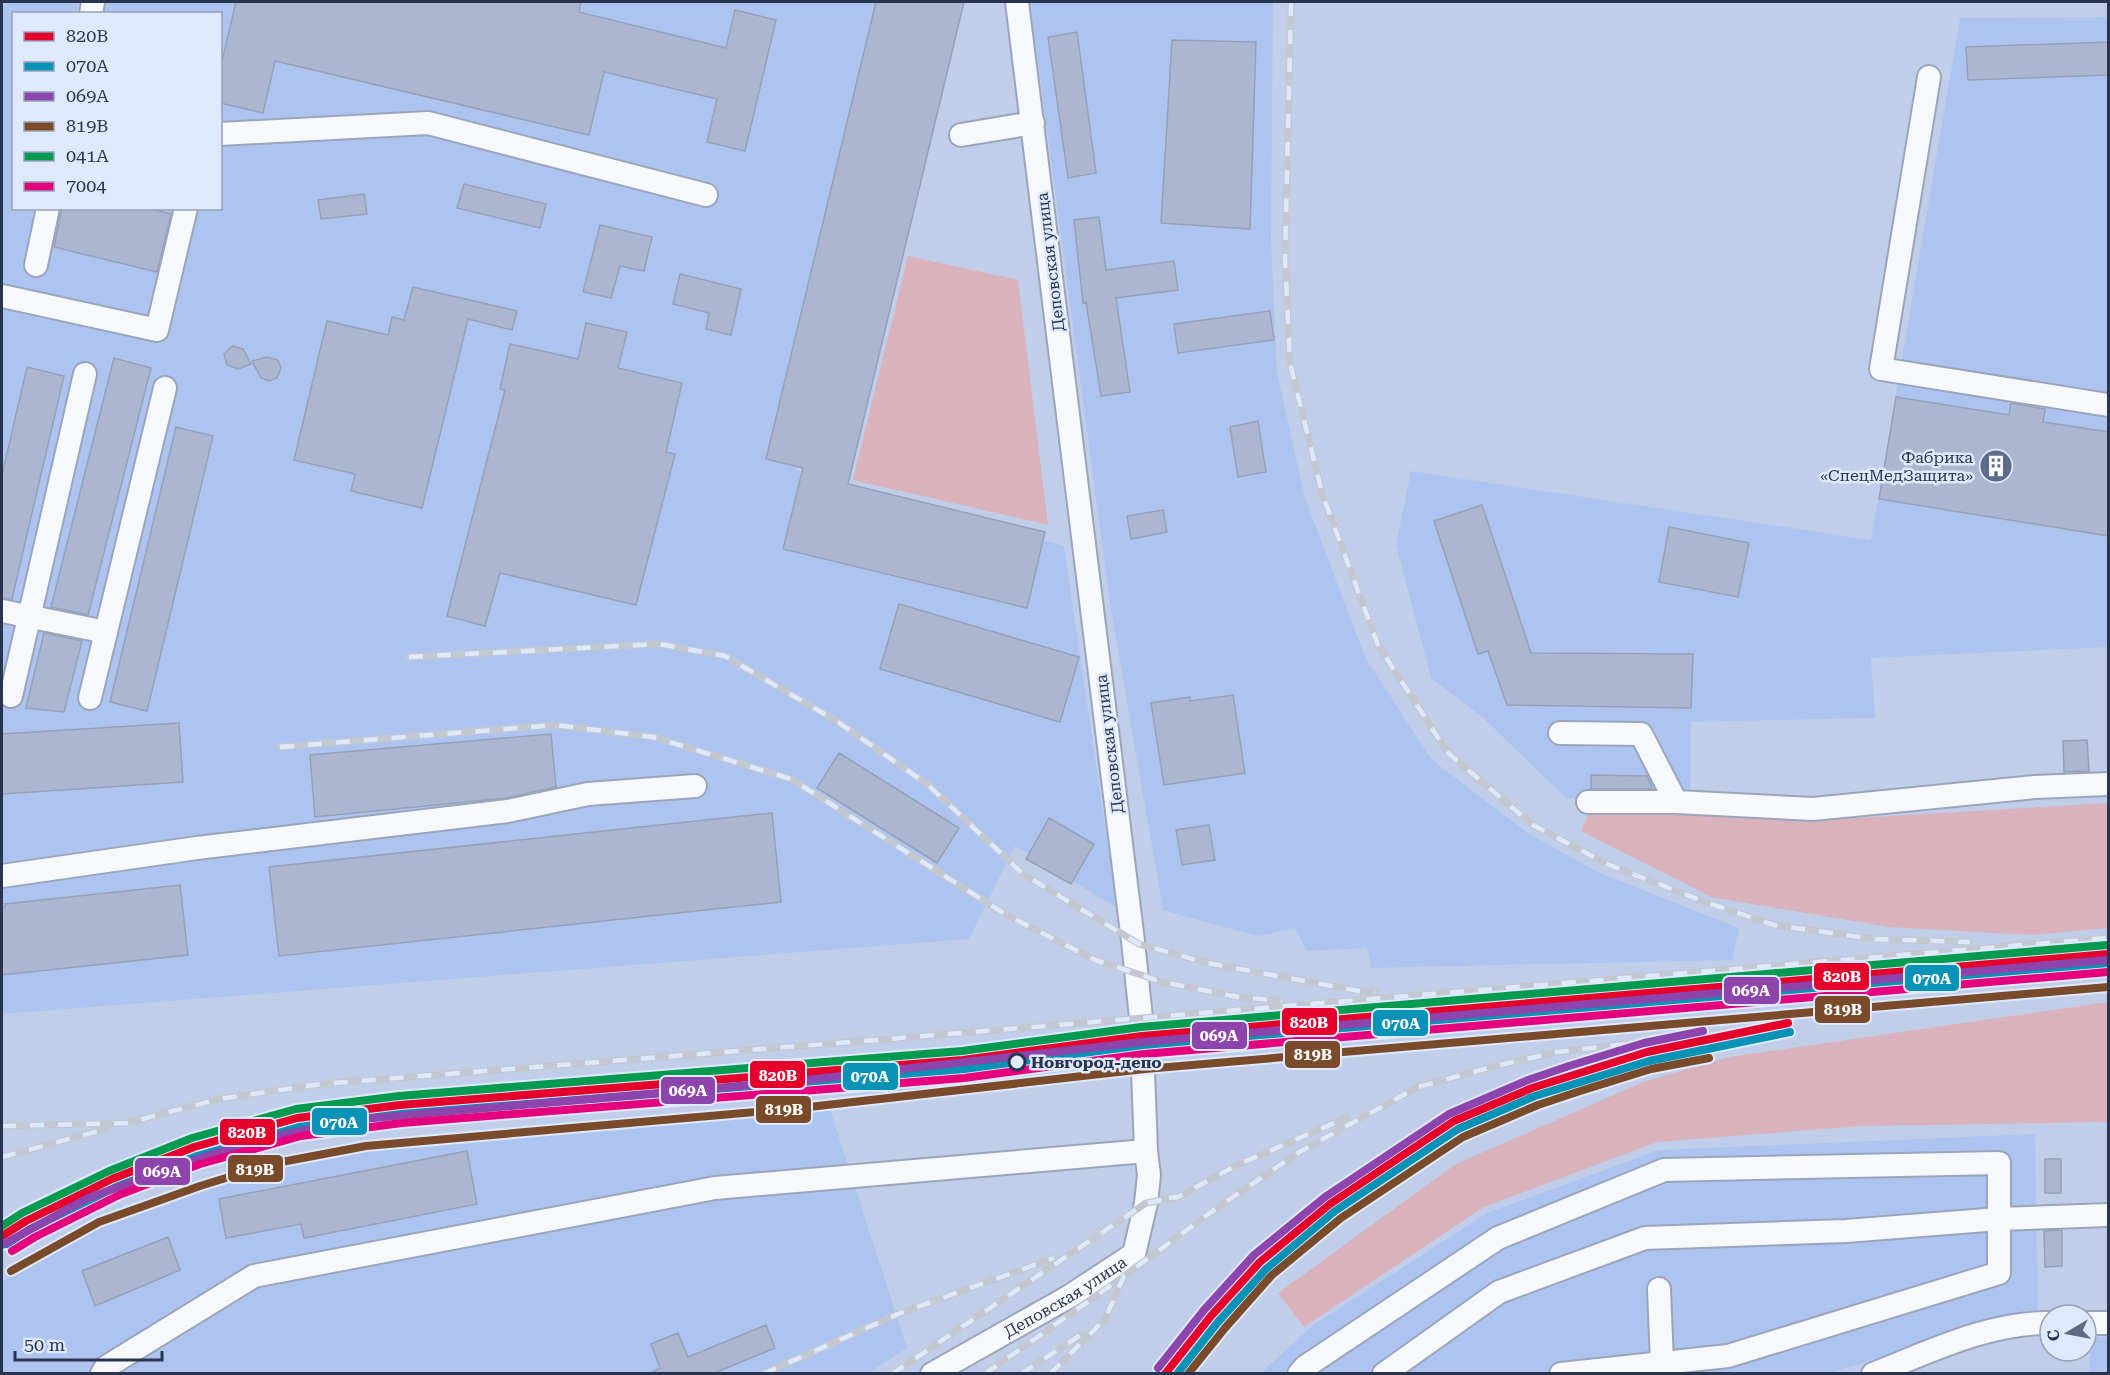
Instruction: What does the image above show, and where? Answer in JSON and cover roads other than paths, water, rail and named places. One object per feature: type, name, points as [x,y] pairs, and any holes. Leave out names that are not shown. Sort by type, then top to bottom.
[{"type":"street","name":"Деповская улица","points":[[932,1374],[1070,1296],[1134,1254],[1146,1203],[1149,1174],[1146,1151],[1141,1018],[1133,940],[1017,2]]},
{"type":"street","points":[[1929,77],[1881,369],[2109,405]]},
{"type":"street","points":[[222,134],[428,123],[706,195]]},
{"type":"street","points":[[961,135],[1033,123]]},
{"type":"street","points":[[36,265],[48,210]]},
{"type":"street","points":[[2,296],[158,330],[186,210]]},
{"type":"street","points":[[11,696],[86,374]]},
{"type":"street","points":[[90,698],[165,388]]},
{"type":"street","points":[[2,611],[106,632]]},
{"type":"street","points":[[1560,733],[1641,734],[1676,802]]},
{"type":"street","points":[[1588,802],[1676,802],[1813,809],[2035,787],[2109,784]]},
{"type":"street","points":[[2,876],[197,848],[508,811],[588,794],[695,786]]},
{"type":"street","points":[[102,1374],[106,1367],[254,1276],[716,1188],[1146,1151]]},
{"type":"street","points":[[1305,1371],[1498,1238],[1664,1170],[1999,1163],[1999,1273],[1728,1356],[1562,1374]]},
{"type":"street","points":[[1384,1374],[1499,1292],[1645,1238],[1846,1231],[1999,1219],[2109,1215]]},
{"type":"street","points":[[1659,1289],[1662,1363]]},
{"type":"street","points":[[1873,1374],[1968,1337],[2028,1322],[2038,1322]]},
{"type":"street","points":[[1924,1372],[1968,1337]]},
{"type":"railway","points":[[1291,2],[1285,258],[1290,363],[1322,493],[1378,645],[1448,753],[1533,825],[1607,864],[1705,902],[1774,925],[1874,939],[1970,942]]},
{"type":"railway","points":[[409,657],[659,644],[725,656],[838,722],[927,784],[1023,874],[1139,944],[1207,963],[1375,992]]},
{"type":"railway","points":[[280,747],[555,725],[653,737],[791,779],[1005,914],[1095,960],[1163,982],[1238,997],[1282,1001]]},
{"type":"railway","points":[[2,1126],[127,1123],[219,1099],[321,1084],[2108,938]]},
{"type":"railway","points":[[1931,999],[2108,985]]},
{"type":"railway","points":[[1050,1374],[1105,1319],[1124,1276],[1221,1205],[1301,1151],[1418,1087],[1557,1052],[1754,1029]]},
{"type":"railway","points":[[1169,1198],[1178,1197],[1237,1165],[1346,1118]]},
{"type":"railway","points":[[2,1157],[106,1129]]},
{"type":"railway","points":[[892,1374],[1146,1203],[1178,1197]]},
{"type":"railway","points":[[763,1374],[898,1314],[1054,1258]]},
{"type":"railway","points":[[985,1374],[1123,1277]]},
{"type":"railway","points":[[1021,1374],[1082,1334]]},
{"type":"place","name":"Фабрика «СпецМедЗащита»","points":[[1996,466]]},
{"type":"place","name":"Новгород-депо","points":[[1017,1062]]}]
